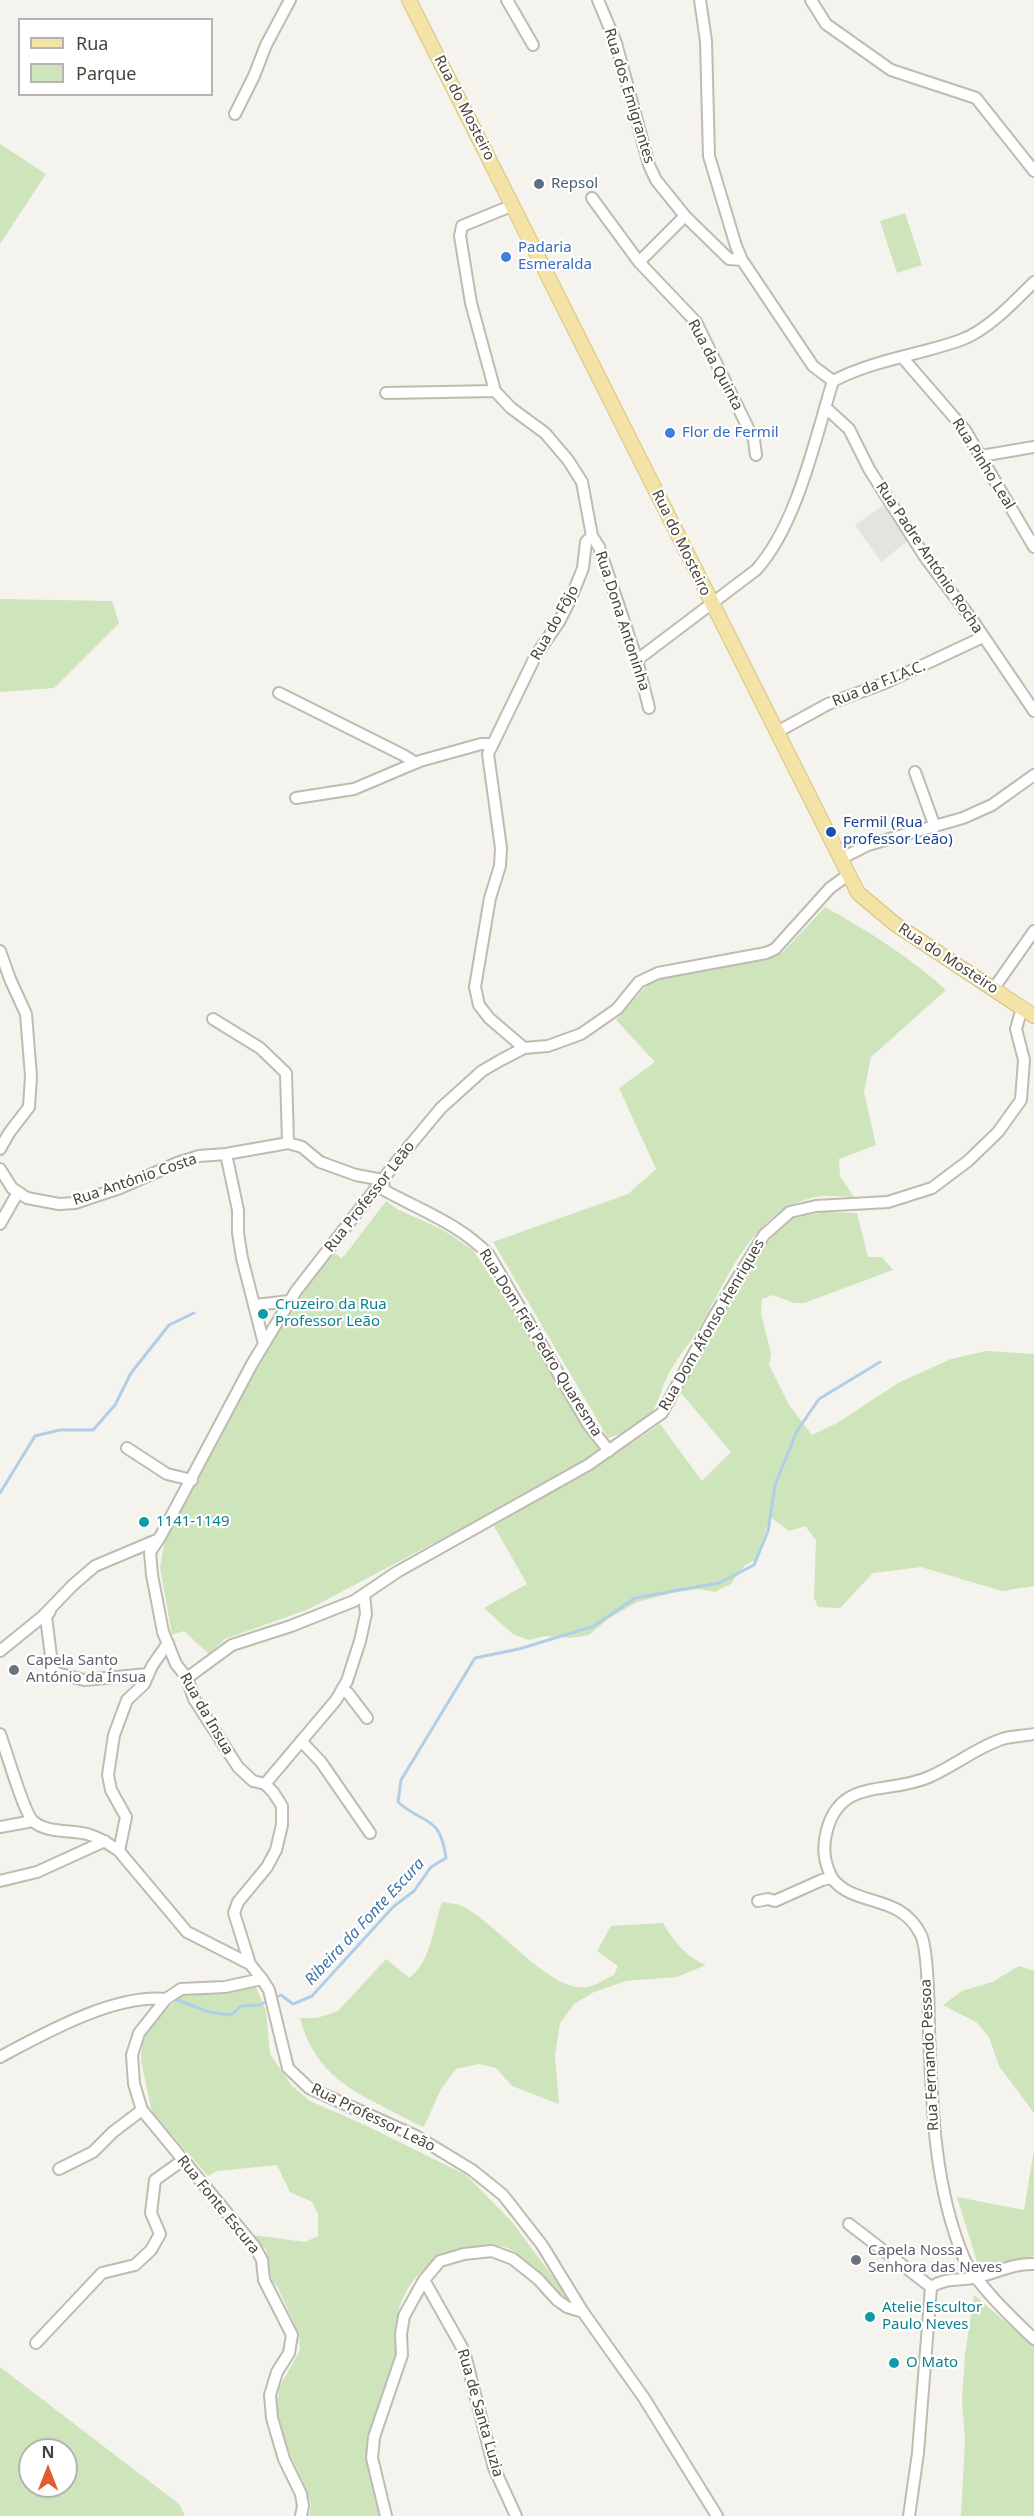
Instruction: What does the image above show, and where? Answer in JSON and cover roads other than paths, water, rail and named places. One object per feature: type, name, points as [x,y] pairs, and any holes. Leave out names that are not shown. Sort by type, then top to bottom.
[{"type":"main road","name":"Rua do Mosteiro","points":[[409,0],[858,893],[873,908],[1028,1012]]},
{"type":"street","points":[[235,114],[266,45],[290,0]]},
{"type":"street","points":[[507,0],[533,45]]},
{"type":"street","name":"Rua dos Emigrantes","points":[[598,0],[616,43],[649,165],[656,180],[685,216],[729,259],[742,260]]},
{"type":"street","points":[[700,0],[706,41],[709,156],[742,260],[813,366],[833,381]]},
{"type":"street","points":[[811,0],[826,24],[891,70],[976,98],[1034,171]]},
{"type":"street","name":"Rua da Quinta","points":[[592,198],[639,262],[696,322],[754,440],[756,455]]},
{"type":"street","points":[[386,393],[495,391],[471,303],[460,236],[462,226],[511,206]]},
{"type":"street","points":[[639,262],[685,216]]},
{"type":"street","points":[[637,660],[756,570],[767,557],[786,525],[833,381],[854,370],[964,339],[1000,315],[1034,282]]},
{"type":"street","name":"Rua Pinho Leal","points":[[902,357],[965,430],[1034,547]]},
{"type":"street","name":"Rua do Fôjo","points":[[495,391],[512,408],[544,433],[568,460],[582,482],[592,536],[586,542],[583,568],[571,598],[559,622],[536,655],[488,754],[501,848],[500,866],[490,898],[476,987],[479,1005],[489,1018],[524,1048]]},
{"type":"street","name":"Rua Padre António Rocha","points":[[825,407],[849,429],[869,469],[925,557],[953,592],[1034,711]]},
{"type":"street","points":[[981,456],[1034,447]]},
{"type":"street","name":"Rua Dona Antoninha","points":[[592,536],[599,547],[637,660],[649,708]]},
{"type":"street","name":"Rua da F.I.A.C.","points":[[777,732],[828,704],[885,683],[983,637]]},
{"type":"street","points":[[279,693],[416,763]]},
{"type":"street","points":[[296,798],[354,789],[416,763],[481,744],[492,744]]},
{"type":"street","points":[[915,772],[934,827]]},
{"type":"street","points":[[840,860],[868,845],[963,818],[992,805],[1034,775]]},
{"type":"street","name":"Rua Professor Leão","points":[[159,1539],[264,1344],[290,1301],[441,1108],[482,1071],[524,1048],[548,1046],[581,1034],[617,1009],[639,982],[658,973],[766,953],[775,949],[830,888],[848,874]]},
{"type":"street","points":[[994,988],[1034,931]]},
{"type":"street","points":[[0,951],[26,1014],[32,1076],[29,1107],[0,1149]]},
{"type":"street","name":"Rua Dom Afonso Henriques","points":[[187,1678],[232,1645],[291,1626],[354,1601],[397,1572],[531,1498],[609,1451],[662,1413],[712,1320],[764,1235],[790,1212],[816,1206],[888,1202],[932,1188],[968,1161],[998,1132],[1021,1101],[1029,1080],[1016,1029],[1028,1012]]},
{"type":"street","points":[[213,1019],[260,1048],[286,1073],[288,1143],[302,1147],[320,1162],[383,1180]]},
{"type":"street","name":"Rua António Costa","points":[[18,1192],[27,1198],[59,1204],[75,1203],[147,1178],[177,1163],[199,1156],[226,1154],[288,1143]]},
{"type":"street","points":[[226,1154],[238,1210],[238,1233],[242,1258],[264,1344]]},
{"type":"street","points":[[0,1169],[12,1188],[18,1192],[0,1224]]},
{"type":"street","name":"Rua Dom Frei Pedro Quaresma","points":[[383,1180],[384,1190],[474,1239],[489,1255],[588,1424],[609,1451]]},
{"type":"street","points":[[255,1305],[290,1301]]},
{"type":"street","points":[[127,1448],[167,1474],[192,1480]]},
{"type":"street","points":[[0,1651],[53,1606],[95,1566],[159,1539]]},
{"type":"street","name":"Rua da Insua","points":[[159,1539],[150,1552],[159,1611],[176,1664],[187,1678],[194,1699],[228,1753],[253,1781],[265,1784],[282,1806],[282,1825],[276,1850],[267,1868],[238,1902],[234,1913],[250,1964]]},
{"type":"street","points":[[265,1784],[342,1690],[360,1641],[366,1614],[364,1595]]},
{"type":"street","points":[[53,1606],[46,1617],[53,1672],[84,1680],[148,1674]]},
{"type":"street","points":[[119,1851],[126,1817],[111,1790],[108,1775],[114,1735],[127,1700],[144,1684],[168,1643]]},
{"type":"street","points":[[342,1690],[348,1693],[368,1718]]},
{"type":"street","points":[[0,1734],[23,1803],[33,1821],[0,1827]]},
{"type":"street","points":[[758,1901],[775,1900],[832,1878],[824,1863],[825,1836],[833,1812],[844,1799],[856,1793],[898,1787],[928,1778],[979,1749],[1004,1739],[1034,1734]]},
{"type":"street","points":[[301,1742],[321,1762],[370,1833]]},
{"type":"street","name":"Rua Professor Leão","points":[[33,1821],[49,1828],[87,1834],[105,1841],[119,1851],[186,1932],[250,1964],[269,1990],[288,2068],[309,2088],[416,2136],[472,2170],[503,2195],[542,2245],[583,2312],[644,2398],[717,2516]]},
{"type":"street","points":[[0,1881],[37,1872],[105,1841]]},
{"type":"street","name":"Rua Fernando Pessoa","points":[[832,1878],[840,1889],[882,1901],[899,1911],[910,1920],[922,1937],[938,2166],[964,2257],[976,2278],[1034,2339]]},
{"type":"street","points":[[0,2057],[71,2022],[123,2002],[169,1996],[181,1989],[225,1987],[262,1979]]},
{"type":"street","name":"Rua Fonte Escura","points":[[169,1996],[139,2033],[132,2055],[134,2084],[142,2110],[255,2247],[262,2260],[264,2280],[292,2335],[290,2352],[277,2372],[270,2395],[272,2418],[284,2459],[301,2494],[303,2506],[301,2516]]},
{"type":"street","points":[[59,2169],[93,2152],[113,2132],[142,2110]]},
{"type":"street","points":[[36,2343],[102,2273],[135,2265],[151,2250],[160,2234],[151,2213],[155,2180],[179,2163],[185,2162]]},
{"type":"street","points":[[849,2224],[931,2287]]},
{"type":"street","points":[[386,2516],[372,2458],[374,2437],[402,2355],[401,2334],[404,2316],[424,2280],[440,2261],[464,2254],[492,2251],[513,2259],[538,2279],[557,2300],[567,2307],[583,2312]]},
{"type":"street","points":[[931,2287],[944,2279],[976,2278],[1005,2267],[1034,2264]]},
{"type":"street","name":"Rua de Santa Luzia","points":[[424,2280],[464,2351],[494,2468],[516,2516]]},
{"type":"street","points":[[909,2516],[918,2453],[931,2287]]},
{"type":"waterway","points":[[0,1493],[35,1436],[60,1430],[93,1430],[115,1405],[131,1373],[169,1325],[194,1313]]},
{"type":"waterway","name":"Ribeira da Fonte Escura","points":[[172,1998],[209,2012],[231,2015],[241,2006],[259,2005],[281,1995],[293,2004],[312,1996],[393,1907],[414,1891],[431,1867],[446,1858],[440,1834],[435,1827],[398,1802],[401,1780],[475,1658],[519,1649],[594,1626],[635,1598],[719,1583],[754,1565],[768,1531],[775,1485],[797,1431],[819,1399],[880,1362]]},
{"type":"waterway","name":"Ribeira da Fonte Escura","points":[[146,1994],[163,1995]]},
{"type":"waterway","name":"Ribeira da Fonte Escura","points":[[122,1998],[139,1995]]},
{"type":"place","name":"Repsol","points":[[539,184]]},
{"type":"place","name":"Padaria Esmeralda","points":[[506,257]]},
{"type":"place","name":"Flor de Fermil","points":[[670,433]]},
{"type":"place","name":"Fermil (Rua professor Leão)","points":[[831,832]]},
{"type":"place","name":"Cruzeiro da Rua Professor Leão","points":[[263,1314]]},
{"type":"place","name":"1141-1149","points":[[144,1522]]},
{"type":"place","name":"Capela Santo António da Ínsua","points":[[14,1670]]},
{"type":"place","name":"Capela Nossa Senhora das Neves","points":[[856,2260]]},
{"type":"place","name":"Atelie Escultor Paulo Neves","points":[[870,2317]]},
{"type":"place","name":"O Mato","points":[[894,2363]]}]
